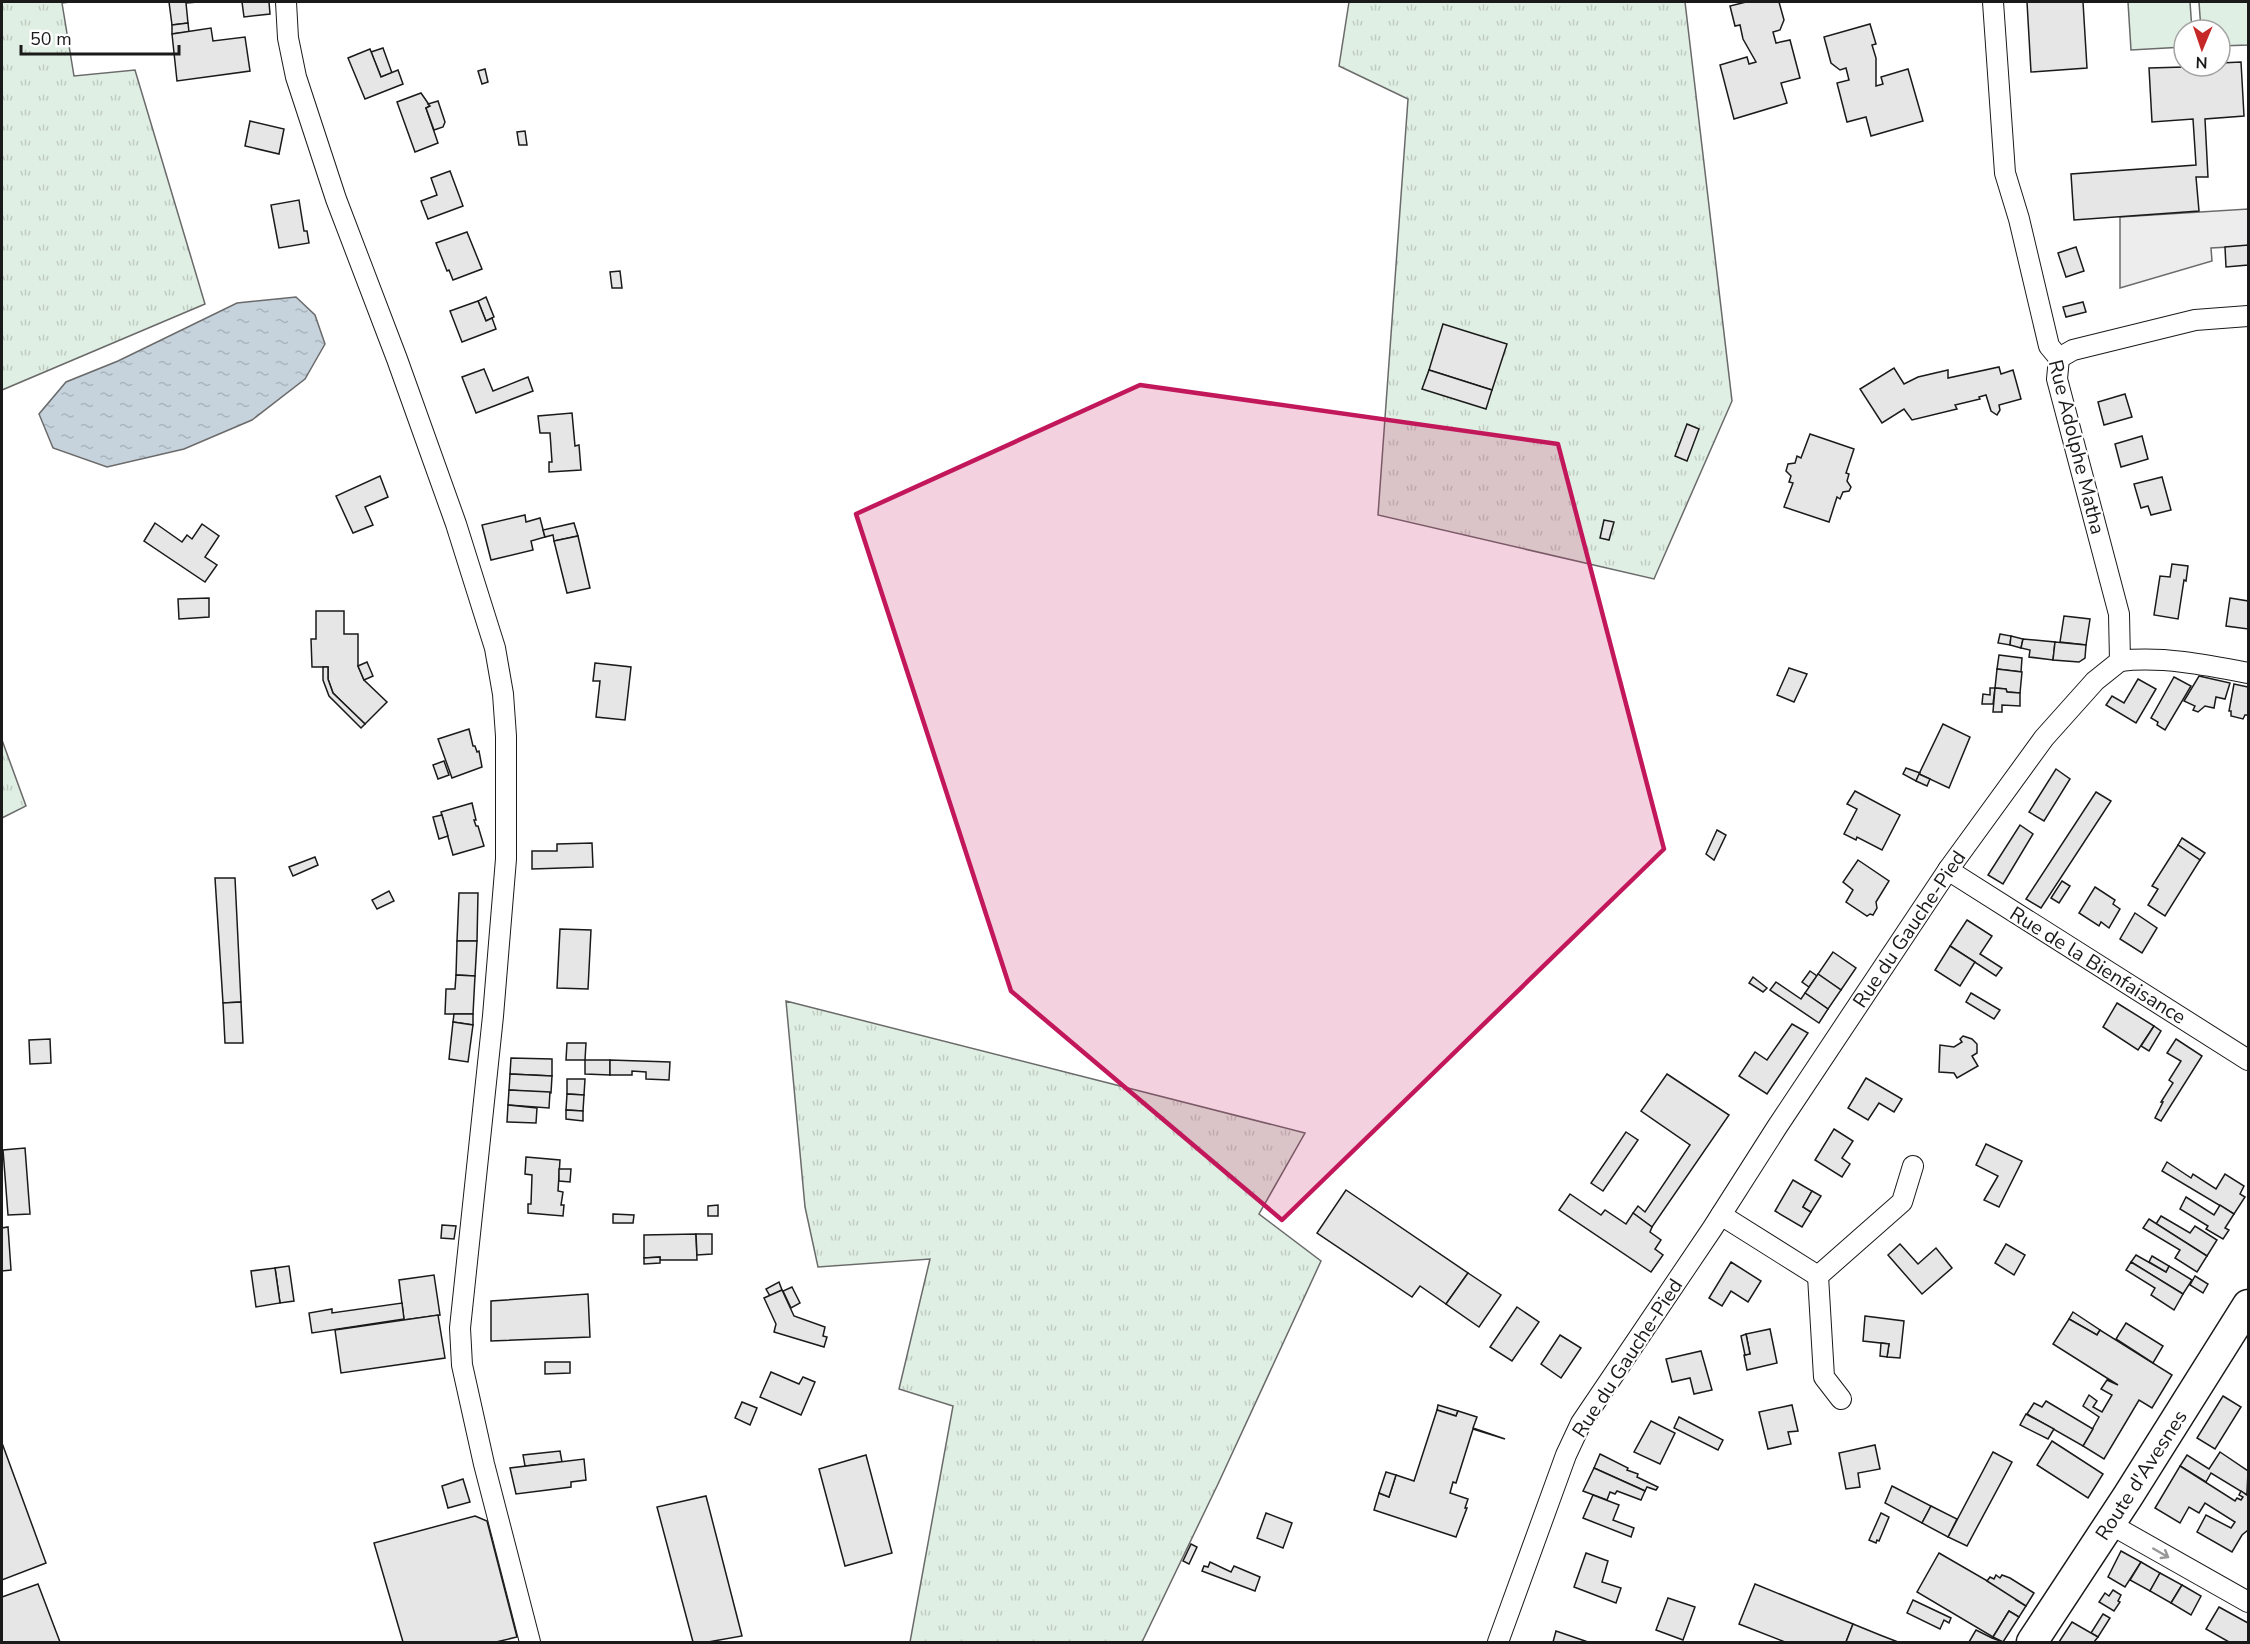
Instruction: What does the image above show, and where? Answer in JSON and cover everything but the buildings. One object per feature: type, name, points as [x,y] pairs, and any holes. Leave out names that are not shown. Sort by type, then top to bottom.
[{"type":"main road","name":"Route d'Avesnes","points":[[2032,1642],[2110,1524],[2248,1305]]},
{"type":"street","points":[[286,2],[288,38],[296,78],[336,198],[456,524],[495,648],[503,694],[506,736],[507,859],[460,1328],[462,1365],[484,1464],[530,1642]]},
{"type":"street","name":"Rue Adolphe Matha","points":[[1993,2],[2005,173],[2019,219],[2049,346],[2059,358],[2056,379],[2119,614],[2120,661]]},
{"type":"street","points":[[2059,358],[2073,350],[2195,320],[2248,316]]},
{"type":"street","points":[[2120,661],[2138,659],[2209,666],[2248,673]]},
{"type":"street","name":"Rue du Gauche-Pied","points":[[1498,1642],[1563,1465],[1581,1423],[1948,870],[2044,738],[2095,681],[2120,661]]},
{"type":"street","name":"Rue de la Bienfaisance","points":[[1948,870],[2248,1060]]},
{"type":"street","points":[[1818,1276],[1902,1202],[1913,1166]]},
{"type":"street","points":[[1721,1215],[1818,1276]]},
{"type":"street","points":[[1818,1276],[1824,1377],[1841,1399]]},
{"type":"street","points":[[2110,1524],[2248,1602]]},
{"type":"highlighted area","points":[[1140,385],[1558,444],[1664,849],[1282,1220],[1011,991],[856,514]]},
{"type":"green space","points":[[2,2],[70,2],[62,3],[74,76],[135,70],[205,304],[2,390]]},
{"type":"green space","points":[[1349,2],[1685,2],[1732,401],[1654,579],[1378,515],[1408,99],[1339,66]]},
{"type":"green space","points":[[2128,2],[2190,2],[2191,18],[2172,18],[2172,48],[2131,50]]},
{"type":"green space","points":[[2199,2],[2248,2],[2248,45],[2232,46],[2232,18],[2200,18]]},
{"type":"green space","points":[[2,740],[26,806],[2,818]]},
{"type":"green space","points":[[786,1001],[1305,1133],[1259,1214],[1321,1261],[1142,1642],[910,1642],[953,1406],[899,1389],[930,1259],[818,1267],[805,1207]]},
{"type":"shaded area","points":[[2248,209],[2248,246],[2211,248],[2212,261],[2120,288],[2120,217]]},
{"type":"water","points":[[296,297],[315,315],[325,344],[305,379],[252,420],[184,449],[107,467],[53,448],[39,414],[66,382],[118,361],[237,303]]}]
